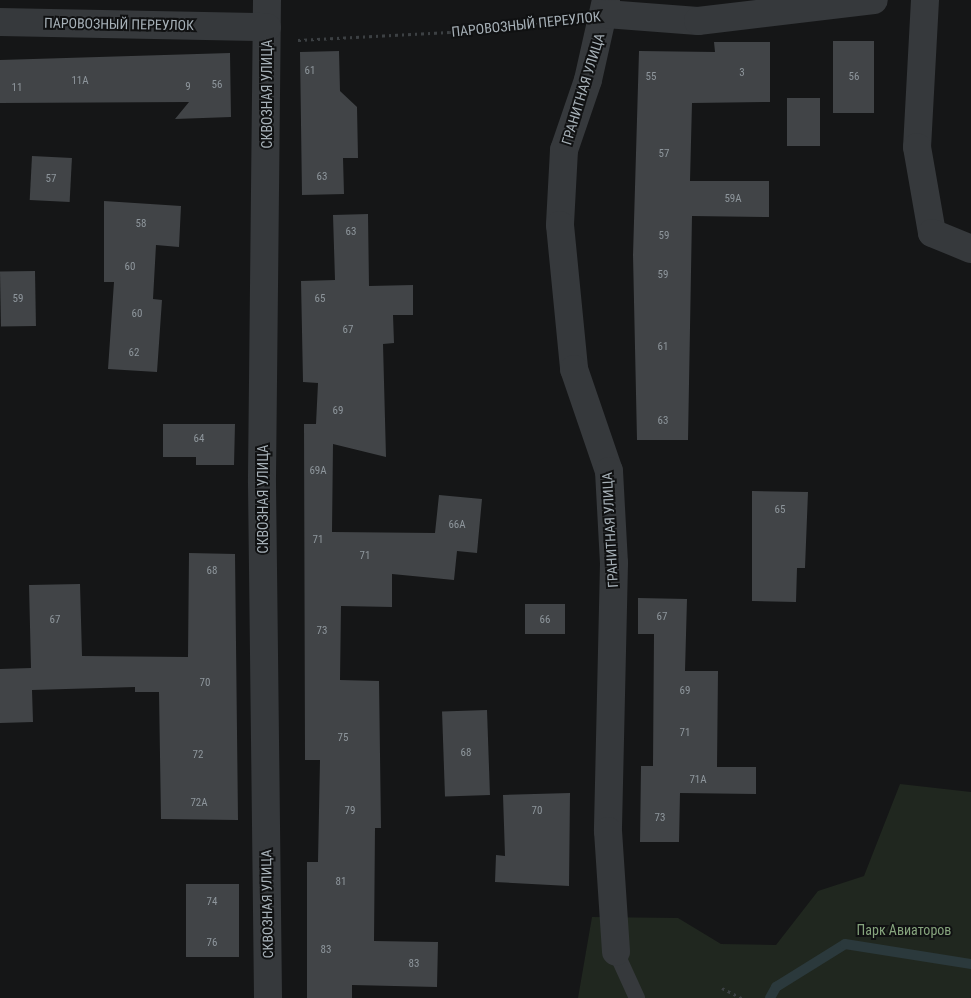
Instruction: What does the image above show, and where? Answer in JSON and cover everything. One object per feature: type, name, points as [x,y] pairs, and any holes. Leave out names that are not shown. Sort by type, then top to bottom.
[{"type":"street","name":"СКВОЗНАЯ УЛИЦА","points":[[267,0],[262,483],[268,998]]},
{"type":"street","name":"ПАРОВОЗНЫЙ ПЕРЕУЛОК","points":[[606,7],[698,21],[874,0]]},
{"type":"street","points":[[925,0],[917,147],[932,233],[971,249]]},
{"type":"street","name":"ГРАНИТНАЯ УЛИЦА","points":[[606,7],[564,150],[560,225],[574,369],[609,471],[614,563],[608,831],[616,952]]},
{"type":"street","name":"ПАРОВОЗНЫЙ ПЕРЕУЛОК","points":[[0,22],[268,34]]},
{"type":"lane","points":[[616,952],[637,998]]},
{"type":"path","name":"ПАРОВОЗНЫЙ ПЕРЕУЛОК","points":[[268,34],[450,32],[606,7]]},
{"type":"path","points":[[722,988],[742,998]]},
{"type":"green space","name":"Парк Авиаторов","points":[[900,784],[971,792],[971,998],[578,998],[592,917],[678,918],[721,944],[776,945],[818,891],[864,876]]},
{"type":"building","points":[[833,41],[874,41],[874,113],[833,113]]},
{"type":"building","points":[[714,42],[770,42],[770,102],[692,103],[690,181],[769,181],[769,217],[692,216],[688,440],[637,440],[633,255],[639,51],[715,52]]},
{"type":"building","points":[[339,51],[340,91],[357,107],[358,158],[343,158],[344,194],[302,195],[300,52]]},
{"type":"building","points":[[230,53],[231,117],[175,119],[189,102],[0,103],[0,60]]},
{"type":"building","points":[[787,98],[820,98],[820,146],[787,146]]},
{"type":"building","points":[[32,156],[72,158],[70,202],[30,200]]},
{"type":"building","points":[[104,201],[181,206],[179,247],[156,245],[153,299],[162,300],[157,372],[108,369],[114,282],[104,282]]},
{"type":"building","points":[[368,214],[369,286],[413,285],[413,315],[393,315],[394,343],[383,344],[386,457],[333,444],[332,532],[435,533],[439,495],[482,499],[477,553],[457,551],[454,580],[392,574],[392,607],[341,606],[340,680],[379,681],[381,828],[375,828],[374,941],[438,942],[437,987],[352,985],[352,998],[307,998],[307,862],[318,862],[320,760],[305,760],[304,424],[316,424],[318,383],[303,382],[301,281],[335,280],[333,215]]},
{"type":"building","points":[[35,271],[36,326],[1,327],[0,272]]},
{"type":"building","points":[[163,424],[235,424],[234,465],[196,465],[196,457],[163,457]]},
{"type":"building","points":[[752,491],[808,492],[805,568],[797,568],[796,602],[752,601]]},
{"type":"building","points":[[189,553],[235,554],[238,820],[161,819],[159,692],[135,692],[135,687],[32,690],[33,722],[0,723],[0,669],[31,668],[29,585],[80,584],[82,656],[188,657]]},
{"type":"building","points":[[638,598],[687,599],[685,671],[718,671],[717,767],[756,767],[756,794],[680,793],[679,842],[640,842],[641,766],[653,766],[654,634],[638,634]]},
{"type":"building","points":[[525,604],[565,604],[565,634],[525,634]]},
{"type":"building","points":[[487,710],[490,795],[445,797],[442,712]]},
{"type":"building","points":[[570,793],[569,886],[495,882],[496,855],[505,856],[503,795]]},
{"type":"building","points":[[186,884],[239,884],[239,957],[186,957]]},
{"type":"waterway","points":[[770,998],[776,987],[845,944],[971,964]]}]
